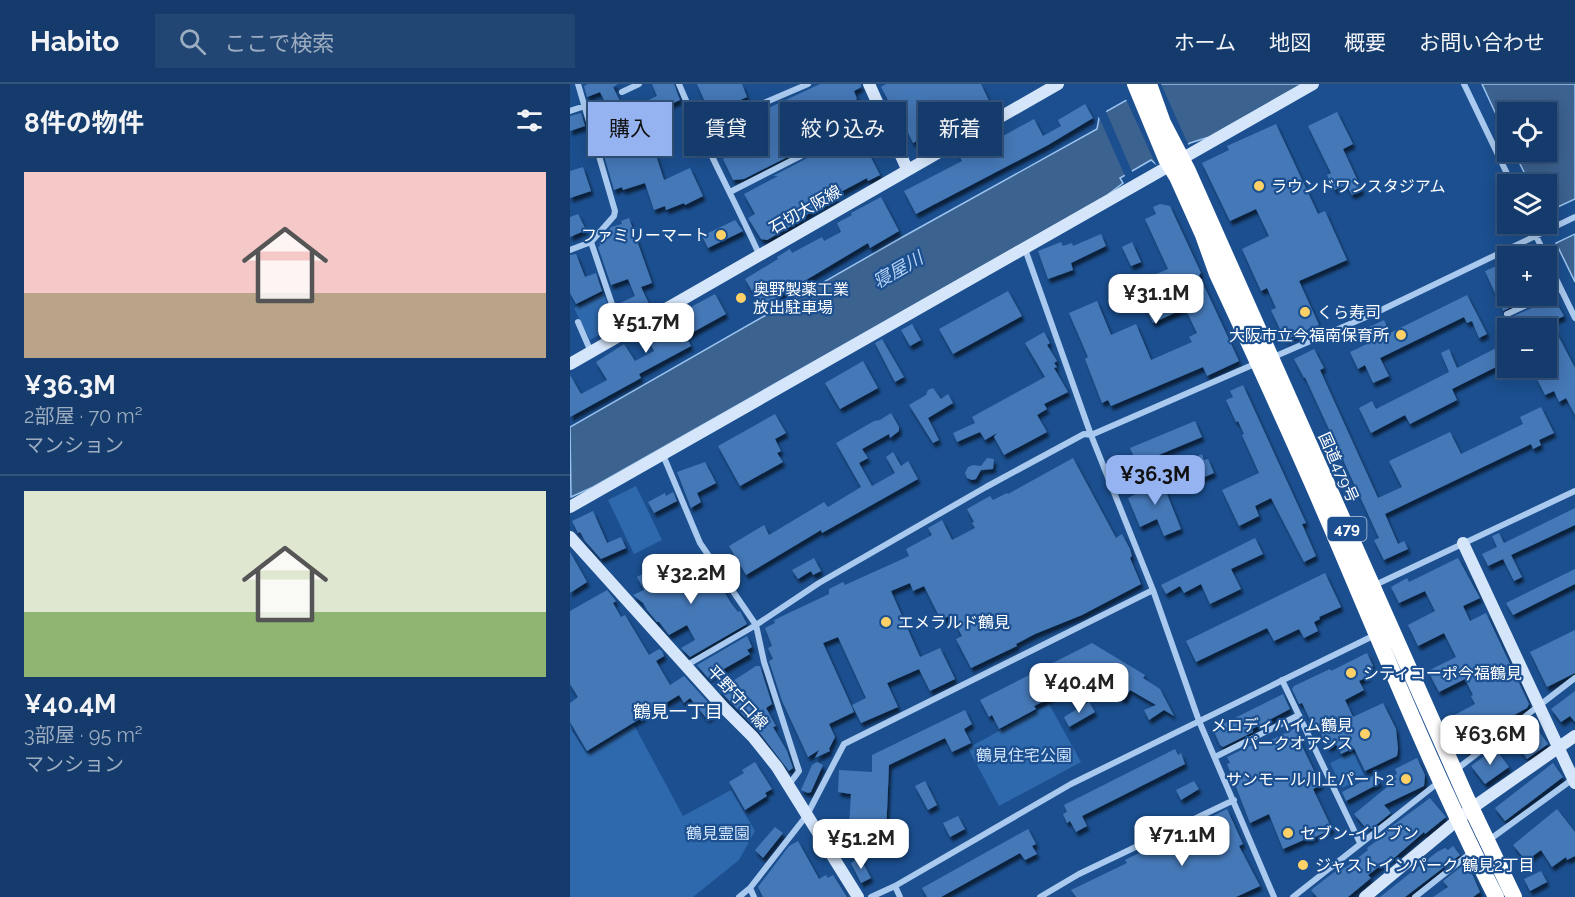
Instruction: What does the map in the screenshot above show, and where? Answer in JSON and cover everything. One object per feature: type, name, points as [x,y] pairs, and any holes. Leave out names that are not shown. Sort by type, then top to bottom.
[{"type":"highway","name":"国道479号","points":[[1140,85],[1173,159],[1217,274],[1264,360],[1373,586],[1448,775]]},
{"type":"highway","name":"国道479号","points":[[1264,360],[1376,634],[1466,814],[1487,841],[1514,897]]},
{"type":"highway","name":"国道479号","points":[[1466,814],[1473,851],[1497,897]]},
{"type":"street","points":[[570,250],[591,242],[614,216],[615,211],[578,84]]},
{"type":"street","points":[[622,92],[639,84]]},
{"type":"street","points":[[679,84],[687,102]]},
{"type":"street","points":[[766,102],[808,84]]},
{"type":"street","points":[[869,84],[876,102]]},
{"type":"street","points":[[570,507],[1025,249],[1173,159],[1313,84]]},
{"type":"street","points":[[1464,84],[1507,174]]},
{"type":"street","name":"石切大阪線","points":[[570,364],[1051,86]]},
{"type":"street","points":[[570,111],[585,106]]},
{"type":"street","points":[[712,156],[759,254]]},
{"type":"street","points":[[730,192],[801,156]]},
{"type":"street","points":[[901,156],[907,169]]},
{"type":"street","points":[[687,665],[756,625],[797,596],[986,487],[1084,434],[1092,435],[1373,314],[1575,217]]},
{"type":"street","points":[[1536,236],[1541,246]]},
{"type":"street","points":[[591,242],[622,334]]},
{"type":"street","points":[[1025,249],[1092,435],[1153,590],[1199,721],[1274,897]]},
{"type":"street","points":[[1557,280],[1575,318]]},
{"type":"street","points":[[1557,291],[1561,289]]},
{"type":"street","points":[[1507,314],[1523,306]]},
{"type":"street","points":[[578,322],[591,352]]},
{"type":"street","points":[[663,455],[700,543],[756,625],[764,662],[799,771],[788,786]]},
{"type":"street","points":[[1373,586],[1575,491]]},
{"type":"street","name":"平野守口線","points":[[570,537],[724,708],[753,737],[777,767],[858,897]]},
{"type":"street","points":[[1415,897],[1473,851],[1574,780],[1463,543]]},
{"type":"street","points":[[739,897],[750,888],[807,815],[844,744],[1153,590]]},
{"type":"street","points":[[871,897],[895,886],[1071,784],[1391,627]]},
{"type":"street","points":[[1293,897],[1575,678]]},
{"type":"street","points":[[1282,680],[1360,843]]},
{"type":"street","points":[[1215,757],[1299,715]]},
{"type":"street","points":[[1365,897],[1466,814],[1575,736]]},
{"type":"street","points":[[1040,897],[1079,874],[1234,800]]},
{"type":"street","points":[[895,886],[900,897]]},
{"type":"street","points":[[750,888],[754,897]]},
{"type":"green space","points":[[603,293],[616,325],[590,340],[574,308]]},
{"type":"green space","points":[[636,486],[662,540],[634,554],[608,500]]},
{"type":"green space","name":"鶴見住宅公園","points":[[1049,704],[1081,762],[999,806],[968,748]]},
{"type":"green space","name":"鶴見霊園","points":[[570,723],[572,731],[587,754],[634,725],[683,816],[731,790],[755,831],[739,860],[693,897],[570,897]]},
{"type":"green space","points":[[1353,752],[1365,777],[1342,788],[1330,763]]},
{"type":"water","name":"寝屋川","points":[[1155,84],[1302,84],[1209,137],[1190,143],[1156,164],[1151,160],[1120,178],[1123,183],[1106,196],[593,487],[571,497],[570,427],[1097,129],[1099,118],[1107,111]]},
{"type":"water","points":[[1482,84],[1575,84],[1575,199],[1557,207],[1557,174],[1525,174],[1519,162],[1557,162],[1557,102],[1497,102],[1497,116]]},
{"type":"water","points":[[1575,234],[1575,282],[1556,243]]},
{"type":"pier","points":[[1149,84],[1161,84],[1189,146],[1156,165],[1125,97]]},
{"type":"pier","points":[[1105,109],[1133,174],[1126,178],[1098,115]]},
{"type":"building","points":[[618,84],[613,87],[620,102],[605,102],[600,92],[587,97],[584,86]]},
{"type":"building","points":[[652,84],[674,84],[680,100],[672,104],[644,102],[657,96]]},
{"type":"building","points":[[697,84],[742,84],[747,97],[736,102],[705,102]]},
{"type":"building","points":[[820,84],[861,84],[861,87],[854,91],[857,99],[852,102],[781,102]]},
{"type":"building","points":[[886,84],[981,84],[990,102],[918,102],[918,141],[913,143],[906,129],[906,102],[889,102],[881,87]]},
{"type":"building","points":[[780,103],[780,156],[789,156],[744,179],[733,180],[723,159],[726,156],[768,156],[768,108]]},
{"type":"building","points":[[1085,104],[1093,118],[1048,145],[916,214],[904,191],[962,161],[959,156],[1002,156],[1002,134],[1003,136],[1034,119],[1043,136],[1061,126],[1058,120]]},
{"type":"building","points":[[1337,112],[1353,144],[1343,149],[1362,190],[1352,195],[1346,185],[1335,190],[1327,175],[1331,173],[1308,126]]},
{"type":"building","points":[[581,113],[585,126],[570,131],[570,116]]},
{"type":"building","points":[[1276,124],[1318,214],[1325,211],[1347,260],[1299,281],[1319,325],[1285,340],[1271,310],[1276,308],[1267,288],[1261,291],[1242,249],[1269,236],[1256,209],[1230,221],[1202,163],[1229,150],[1227,146]]},
{"type":"building","points":[[604,156],[656,156],[664,180],[690,168],[703,196],[685,205],[684,203],[666,210],[665,206],[654,210],[645,183],[623,190],[622,187],[614,190]]},
{"type":"building","points":[[811,156],[870,156],[880,175],[868,181],[867,178],[835,195],[837,198],[767,240],[761,239],[748,218],[755,214],[744,194],[778,176],[773,176]]},
{"type":"building","points":[[583,167],[591,191],[570,198],[570,171]]},
{"type":"building","points":[[881,197],[899,231],[870,248],[868,243],[761,307],[745,279],[790,249],[792,253],[822,237],[824,241],[841,232],[837,223]]},
{"type":"building","points":[[1160,204],[1170,206],[1239,361],[1207,376],[1203,367],[1111,406],[1108,400],[1102,403],[1085,359],[1088,357],[1069,313],[1097,301],[1111,335],[1136,324],[1151,360],[1192,342],[1189,337],[1197,333],[1185,308],[1153,323],[1133,284],[1168,269],[1145,219],[1156,214],[1153,207]]},
{"type":"building","points":[[578,214],[586,230],[570,237],[570,217]]},
{"type":"building","points":[[629,218],[652,283],[641,287],[651,308],[626,321],[618,304],[635,296],[628,279],[611,285],[598,247],[599,242],[611,227],[622,224],[621,221]]},
{"type":"building","points":[[735,220],[743,231],[708,248],[702,236]]},
{"type":"building","points":[[1101,234],[1106,246],[1071,263],[1073,270],[1048,279],[1038,251],[1061,242],[1063,246],[1072,243],[1073,246]]},
{"type":"building","points":[[1132,242],[1141,262],[1131,266],[1122,247]]},
{"type":"building","points":[[576,254],[585,277],[596,273],[602,291],[576,304],[570,293],[570,255]]},
{"type":"building","points":[[1497,266],[1497,298],[1485,271]]},
{"type":"building","points":[[1008,291],[1022,316],[953,354],[939,329]]},
{"type":"building","points":[[715,294],[726,314],[686,336],[691,346],[639,374],[641,378],[570,417],[570,375],[581,394],[607,380],[596,362],[624,344],[635,361],[654,351],[649,341],[669,330],[665,321]]},
{"type":"building","points":[[1467,295],[1487,334],[1479,338],[1472,321],[1467,323],[1464,317],[1380,358],[1389,376],[1373,383],[1365,365],[1358,369],[1350,352],[1371,342],[1365,329],[1384,320],[1390,333]]},
{"type":"building","points":[[1557,303],[1564,316],[1557,319],[1509,318],[1536,306],[1557,306]]},
{"type":"building","points":[[1501,306],[1514,306],[1503,311]]},
{"type":"building","points":[[912,324],[921,340],[910,346],[901,330]]},
{"type":"building","points":[[1044,332],[1050,343],[1047,345],[1057,361],[1054,363],[1057,367],[1054,368],[1068,392],[1044,404],[1047,409],[1037,415],[1047,432],[1004,455],[994,437],[997,433],[985,440],[980,432],[957,442],[953,433],[975,423],[972,417],[1045,377],[1025,343]]},
{"type":"building","points":[[1557,334],[1575,368],[1575,415],[1566,398],[1559,402],[1554,391],[1545,395],[1536,378],[1557,378]]},
{"type":"building","points":[[882,339],[904,377],[895,382],[875,343]]},
{"type":"building","points":[[1497,348],[1497,366],[1452,389],[1457,400],[1410,424],[1405,415],[1371,433],[1359,408],[1372,401],[1376,409],[1449,372],[1441,353],[1449,349],[1457,368]]},
{"type":"building","points":[[1314,349],[1324,368],[1320,370],[1378,498],[1402,487],[1389,461],[1450,432],[1461,454],[1523,424],[1520,417],[1541,407],[1554,433],[1539,440],[1541,445],[1533,449],[1531,444],[1385,514],[1398,544],[1404,541],[1408,549],[1384,560],[1374,540],[1379,538],[1305,377],[1294,359]]},
{"type":"building","points":[[863,361],[878,388],[840,409],[825,383]]},
{"type":"building","points":[[1243,385],[1306,523],[1302,524],[1316,556],[1304,562],[1271,498],[1255,506],[1259,516],[1239,526],[1222,490],[1259,473],[1242,435],[1244,434],[1226,400],[1233,397],[1230,391]]},
{"type":"building","points":[[933,388],[941,399],[948,394],[953,403],[928,418],[939,440],[933,443],[909,405]]},
{"type":"building","points":[[891,413],[899,431],[890,438],[889,434],[862,449],[868,458],[859,463],[872,486],[895,473],[886,457],[893,452],[901,466],[908,461],[918,479],[822,533],[821,530],[746,575],[729,546],[764,525],[769,535],[824,502],[828,507],[861,487],[836,443]]},
{"type":"building","points":[[775,414],[786,433],[775,439],[781,451],[777,453],[783,462],[740,486],[718,446]]},
{"type":"building","points":[[1195,421],[1202,437],[1137,464],[1130,448]]},
{"type":"building","points":[[1202,454],[1204,460],[1208,459],[1214,473],[1195,481],[1187,461]]},
{"type":"building","points":[[987,458],[994,459],[993,469],[981,470],[976,479],[967,478],[965,473],[968,467],[981,466]]},
{"type":"building","points":[[1073,458],[1116,538],[1122,534],[1130,549],[1132,556],[1130,558],[1141,584],[1082,615],[1035,634],[1016,644],[1017,646],[971,668],[956,639],[962,636],[951,615],[941,620],[924,586],[913,591],[910,583],[891,591],[920,657],[940,648],[955,679],[930,691],[919,669],[887,683],[898,707],[861,723],[852,705],[866,698],[838,637],[823,643],[854,712],[829,724],[835,737],[830,751],[815,758],[819,750],[808,757],[782,701],[769,661],[773,659],[768,648],[772,646],[765,628],[775,623],[774,620],[829,594],[829,589],[843,582],[845,585],[909,556],[906,549],[932,535],[928,528],[942,520],[952,540],[975,528],[967,509],[990,496],[993,500],[1008,494]]},
{"type":"building","points":[[705,462],[716,483],[697,493],[701,502],[691,508],[677,472]]},
{"type":"building","points":[[1159,474],[1181,529],[1164,536],[1157,519],[1140,527],[1128,498],[1146,489],[1143,480]]},
{"type":"building","points":[[673,492],[677,501],[654,513],[648,502],[665,493],[666,496]]},
{"type":"building","points":[[1575,508],[1575,525],[1511,555],[1522,577],[1514,581],[1503,559],[1488,566],[1482,554],[1497,547],[1492,536],[1499,533],[1504,543]]},
{"type":"building","points":[[593,511],[607,543],[621,537],[626,548],[601,559],[580,532],[578,533],[572,521]]},
{"type":"building","points":[[1255,538],[1263,554],[1231,569],[1241,589],[1210,604],[1201,584],[1184,593],[1180,586],[1166,594],[1161,585]]},
{"type":"building","points":[[570,552],[587,582],[570,593]]},
{"type":"building","points":[[814,558],[821,571],[813,575],[811,571],[798,579],[792,570]]},
{"type":"building","points":[[1458,558],[1480,598],[1463,606],[1470,621],[1486,613],[1529,704],[1527,708],[1507,719],[1506,723],[1475,739],[1478,746],[1467,755],[1449,718],[1475,704],[1471,696],[1473,695],[1465,679],[1439,692],[1428,671],[1456,657],[1444,633],[1418,646],[1408,625],[1435,611],[1425,591],[1399,603],[1391,587],[1407,578],[1409,582]]},
{"type":"building","points":[[705,560],[731,603],[738,612],[740,611],[747,624],[690,657],[681,648],[695,640],[687,625],[669,635],[643,603],[633,595],[644,590],[637,577],[656,566],[664,581]]},
{"type":"building","points":[[1575,569],[1575,584],[1513,615],[1506,603]]},
{"type":"building","points":[[1325,573],[1341,607],[1319,617],[1320,619],[1314,622],[1318,631],[1304,638],[1299,629],[1274,641],[1267,628],[1196,662],[1186,641]]},
{"type":"building","points":[[607,590],[616,601],[613,603],[621,617],[625,615],[649,655],[659,649],[662,651],[664,656],[656,661],[670,685],[684,676],[716,711],[707,719],[690,698],[684,703],[679,695],[587,751],[570,722],[570,703],[578,697],[570,684],[570,611]]},
{"type":"building","points":[[1575,630],[1575,673],[1547,687],[1530,652]]},
{"type":"building","points":[[747,636],[752,647],[747,650],[750,654],[708,678],[697,665]]},
{"type":"building","points":[[1092,643],[1145,675],[1143,678],[1160,689],[1174,716],[1164,710],[1149,720],[1144,710],[1156,705],[1130,690],[1124,700],[1091,678],[1034,706],[1036,709],[999,729],[992,715],[989,717],[980,700]]},
{"type":"building","points":[[1367,653],[1373,666],[1365,670],[1369,676],[1359,681],[1364,690],[1345,700],[1353,717],[1383,703],[1396,729],[1398,749],[1397,756],[1365,771],[1354,748],[1341,754],[1336,744],[1328,748],[1317,726],[1314,728],[1302,703],[1299,704],[1292,689],[1294,686]]},
{"type":"building","points":[[756,666],[760,666],[772,704],[766,708],[793,768],[789,771],[759,732],[719,690]]},
{"type":"building","points":[[1575,691],[1575,722],[1570,716],[1561,722],[1551,709]]},
{"type":"building","points":[[1283,694],[1290,709],[1252,729],[1253,732],[1223,747],[1220,745],[1213,729]]},
{"type":"building","points":[[1089,702],[1095,712],[1069,727],[1064,717]]},
{"type":"building","points":[[965,710],[972,724],[964,729],[971,743],[952,752],[945,738],[889,765],[886,834],[869,835],[869,827],[849,826],[851,794],[838,792],[839,770],[872,772],[872,755]]},
{"type":"building","points":[[1296,728],[1301,739],[1299,740],[1321,785],[1313,789],[1332,829],[1283,849],[1269,814],[1250,823],[1227,764],[1230,763],[1227,757],[1258,742],[1259,744],[1271,740]]},
{"type":"building","points":[[1538,730],[1548,744],[1527,759],[1517,745]]},
{"type":"building","points":[[1495,748],[1509,767],[1485,784],[1471,766]]},
{"type":"building","points":[[1175,749],[1178,755],[1181,753],[1185,764],[1082,816],[1087,826],[1076,832],[1070,821],[1067,823],[1063,814],[1067,812],[1064,805]]},
{"type":"building","points":[[1417,758],[1425,775],[1424,786],[1384,805],[1391,813],[1371,829],[1368,825],[1365,827],[1354,814],[1397,779],[1394,776],[1397,774],[1395,769]]},
{"type":"building","points":[[755,762],[772,789],[765,793],[767,796],[745,810],[729,782],[744,773],[742,770]]},
{"type":"building","points":[[817,762],[823,765],[811,792],[808,793],[801,790],[812,765]]},
{"type":"building","points":[[1553,763],[1563,777],[1505,821],[1495,808]]},
{"type":"building","points":[[1375,775],[1380,783],[1346,801],[1342,792]]},
{"type":"building","points":[[925,781],[937,805],[928,810],[915,786]]},
{"type":"building","points":[[1194,781],[1199,789],[1181,800],[1176,790]]},
{"type":"building","points":[[1430,798],[1446,817],[1425,834],[1424,832],[1393,859],[1392,857],[1368,875],[1371,878],[1348,897],[1317,897],[1311,890],[1333,873],[1344,866],[1345,868],[1368,850],[1367,848],[1379,839],[1377,837]]},
{"type":"building","points":[[1227,809],[1243,844],[1239,846],[1260,886],[1236,897],[1076,897],[1071,890],[1127,863],[1125,860]]},
{"type":"building","points":[[1557,809],[1575,832],[1575,856],[1567,860],[1566,857],[1552,867],[1541,850],[1526,861],[1513,845]]},
{"type":"building","points":[[958,816],[965,829],[950,837],[943,823]]},
{"type":"building","points":[[775,827],[783,833],[763,858],[755,850]]},
{"type":"building","points":[[1028,829],[1036,844],[1032,846],[1037,854],[1025,860],[1020,853],[941,897],[927,897],[922,888]]},
{"type":"building","points":[[798,841],[819,879],[826,875],[828,878],[833,875],[847,897],[763,897],[758,887],[789,846]]},
{"type":"building","points":[[1453,846],[1460,855],[1405,897],[1380,897],[1437,852],[1445,848],[1448,850]]},
{"type":"building","points":[[860,857],[871,878],[861,883],[851,863]]},
{"type":"building","points":[[1465,864],[1480,892],[1473,897],[1433,897],[1448,887],[1443,881]]},
{"type":"building","points":[[1541,871],[1547,882],[1530,891],[1524,879]]},
{"type":"place","name":"ラウンドワンスタジアム","points":[[1259,186]]},
{"type":"place","name":"ファミリーマート","points":[[721,235]]},
{"type":"place","name":"奥野製薬工業 放出駐車場","points":[[741,298]]},
{"type":"place","name":"くら寿司","points":[[1305,312]]},
{"type":"place","name":"大阪市立今福南保育所","points":[[1401,335]]},
{"type":"place","name":"エメラルド鶴見","points":[[886,622]]},
{"type":"place","name":"シティコーポ今福鶴見","points":[[1351,673]]},
{"type":"place","name":"メロディハイム鶴見 パークオアシス","points":[[1365,734]]},
{"type":"place","name":"サンモール川上パート2","points":[[1406,779]]},
{"type":"place","name":"セブン-イレブン","points":[[1288,833]]},
{"type":"place","name":"ジャストインパーク 鶴見2丁目","points":[[1303,865]]},
{"type":"district","name":"鶴見一丁目","points":[[678,712]]}]
